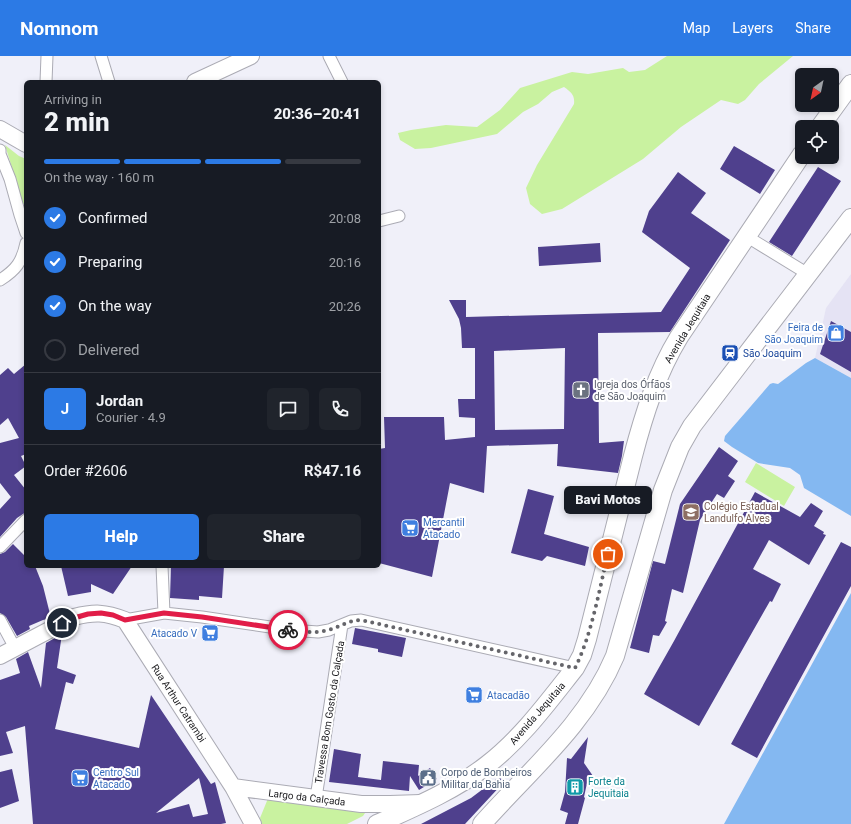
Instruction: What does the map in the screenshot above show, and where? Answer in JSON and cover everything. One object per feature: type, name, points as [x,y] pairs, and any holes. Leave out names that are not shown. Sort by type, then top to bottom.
[{"type":"main road","points":[[199,80],[251,56]]},
{"type":"main road","points":[[839,100],[851,84]]},
{"type":"main road","points":[[839,102],[851,92]]},
{"type":"main road","points":[[0,129],[24,143]]},
{"type":"main road","name":"Avenida Jequitaia","points":[[377,824],[423,803],[468,779],[496,758],[516,740],[575,668],[582,655],[587,639],[634,449],[656,382],[671,349],[795,164]]},
{"type":"main road","points":[[482,824],[571,727],[602,682],[615,656],[663,490],[680,447],[692,426],[851,218]]},
{"type":"main road","points":[[0,656],[74,618],[88,614],[101,613],[113,615],[125,620]]},
{"type":"main road","name":"Rua Arthur Catrambi","points":[[125,620],[233,787]]},
{"type":"main road","points":[[233,787],[254,824]]},
{"type":"main road","name":"Largo da Calçada","points":[[233,787],[361,804],[423,803]]},
{"type":"street","points":[[46,80],[47,56]]},
{"type":"street","points":[[101,56],[107,80]]},
{"type":"street","points":[[329,56],[341,80]]},
{"type":"street","points":[[0,129],[0,134]]},
{"type":"street","points":[[0,150],[0,154],[10,178],[24,227]]},
{"type":"street","points":[[381,220],[399,216]]},
{"type":"street","points":[[746,236],[808,274]]},
{"type":"street","points":[[0,280],[9,274],[19,264],[24,252]]},
{"type":"street","points":[[0,547],[24,522]]},
{"type":"street","points":[[162,568],[164,613]]},
{"type":"street","points":[[125,620],[164,613],[306,632],[318,632],[329,630],[351,621],[361,620],[575,668]]},
{"type":"street","points":[[0,620],[15,648]]},
{"type":"street","name":"Travessa Bom Gosto da Calçada","points":[[316,798],[342,625]]},
{"type":"shaded area","name":"Feira de São Joaquim","points":[[851,274],[851,378],[815,358],[826,308]]},
{"type":"green space","points":[[667,56],[793,56],[759,84],[745,100],[738,104],[721,100],[681,127],[643,159],[562,209],[542,214],[530,204],[526,188],[537,165],[574,104],[572,94],[564,87],[552,92],[538,104],[523,112],[497,134],[431,148],[415,149],[400,140],[398,133],[411,130],[446,125],[477,127],[500,110],[520,88],[572,72],[588,74],[623,68],[629,72],[645,70]]},
{"type":"green space","points":[[5,145],[24,158],[23,204]]},
{"type":"green space","points":[[756,463],[795,487],[784,506],[745,482]]},
{"type":"green space","points":[[269,796],[369,807],[363,816],[347,824],[262,824],[260,818]]},
{"type":"water","points":[[815,358],[851,378],[851,516],[804,488],[800,475],[790,468],[758,463],[724,441],[725,436],[770,384],[778,384]]},
{"type":"water","points":[[851,593],[851,824],[724,824]]},
{"type":"building","points":[[734,146],[775,170],[760,194],[720,169]]},
{"type":"building","points":[[818,167],[841,181],[792,256],[769,242]]},
{"type":"building","points":[[678,172],[706,193],[691,213],[730,240],[670,332],[598,333],[599,443],[624,441],[618,473],[557,466],[558,444],[487,446],[484,493],[450,483],[432,577],[381,564],[381,449],[385,448],[384,417],[444,417],[445,440],[475,437],[475,418],[459,417],[458,399],[475,399],[475,348],[462,348],[459,319],[449,300],[466,300],[466,317],[661,312],[690,268],[642,232],[649,211]],"holes":[[[565,348],[564,429],[495,430],[494,351]]]},
{"type":"building","points":[[600,243],[601,262],[539,266],[538,247]]},
{"type":"building","points":[[831,321],[851,332],[851,372],[820,354]]},
{"type":"building","points":[[24,366],[24,455],[21,456],[24,462],[24,468],[14,475],[24,488],[24,513],[17,518],[0,537],[0,509],[11,497],[0,483],[0,443],[19,438],[8,418],[0,425],[0,375],[8,368],[14,374]]},
{"type":"building","name":"Colégio Estadual Landulfo Alves","points":[[719,447],[738,461],[728,476],[735,481],[724,498],[717,494],[700,520],[683,593],[672,589],[665,621],[667,622],[659,636],[653,635],[649,653],[630,648],[653,561],[665,564],[680,504]]},
{"type":"building","points":[[528,489],[554,496],[544,534],[589,547],[585,566],[547,556],[542,561],[511,553]]},
{"type":"building","points":[[755,492],[800,517],[811,503],[823,511],[814,526],[826,535],[809,565],[769,540],[753,569],[781,584],[772,602],[770,601],[699,726],[644,694]]},
{"type":"building","points":[[841,542],[851,547],[851,586],[757,758],[731,744]]},
{"type":"building","points":[[13,544],[24,555],[24,568],[36,568],[43,586],[51,618],[29,626],[30,629],[17,636],[6,617],[0,613],[0,554],[5,552]]},
{"type":"building","points":[[61,568],[131,568],[113,594],[91,584],[91,592],[68,596]]},
{"type":"building","points":[[171,568],[224,568],[222,598],[199,596],[199,600],[170,598]]},
{"type":"building","points":[[355,628],[406,638],[402,657],[378,652],[378,649],[352,644]]},
{"type":"building","points":[[62,634],[57,668],[76,675],[73,684],[66,682],[55,729],[139,748],[151,695],[211,784],[215,782],[226,823],[33,824],[25,726],[6,732],[13,753],[0,756],[0,680],[20,673],[16,659],[28,652],[41,688],[46,643]],"holes":[[[199,778],[208,814],[193,817],[189,804],[156,813]]]},
{"type":"building","name":"Forte da Jequitaia","points":[[588,737],[584,763],[593,776],[587,783],[585,798],[578,824],[565,824],[568,813],[560,810],[565,792],[567,758],[571,759]]},
{"type":"building","points":[[334,749],[361,754],[358,777],[381,780],[383,761],[419,765],[418,776],[430,768],[437,779],[419,790],[410,776],[409,791],[329,782]]},
{"type":"building","points":[[12,769],[19,801],[0,808],[0,772]]},
{"type":"building","points":[[499,777],[504,782],[465,824],[421,824],[471,798]]},
{"type":"way so far","points":[[288,630],[318,632],[329,630],[351,621],[361,620],[575,668],[582,655],[587,639],[608,554]]},
{"type":"place","name":"Feira de São Joaquim","points":[[836,333]]},
{"type":"place","name":"São Joaquim","points":[[730,353]]},
{"type":"place","name":"Igreja dos Órfãos de São Joaquim","points":[[581,390]]},
{"type":"place","name":"Colégio Estadual Landulfo Alves","points":[[691,512]]},
{"type":"place","name":"Mercantil Atacado","points":[[410,528]]},
{"type":"place","name":"Bavi Motos","points":[[608,554]]},
{"type":"place","name":"Atacado V","points":[[210,633]]},
{"type":"place","name":"Atacadão","points":[[474,695]]},
{"type":"place","name":"Centro Sul Atacado","points":[[80,778]]},
{"type":"place","name":"Corpo de Bombeiros Militar da Bahia","points":[[428,778]]},
{"type":"place","name":"Forte da Jequitaia","points":[[575,787]]},
{"type":"route","points":[[62,623],[88,614],[101,613],[113,615],[125,620],[146,615],[164,613],[288,630]]}]
